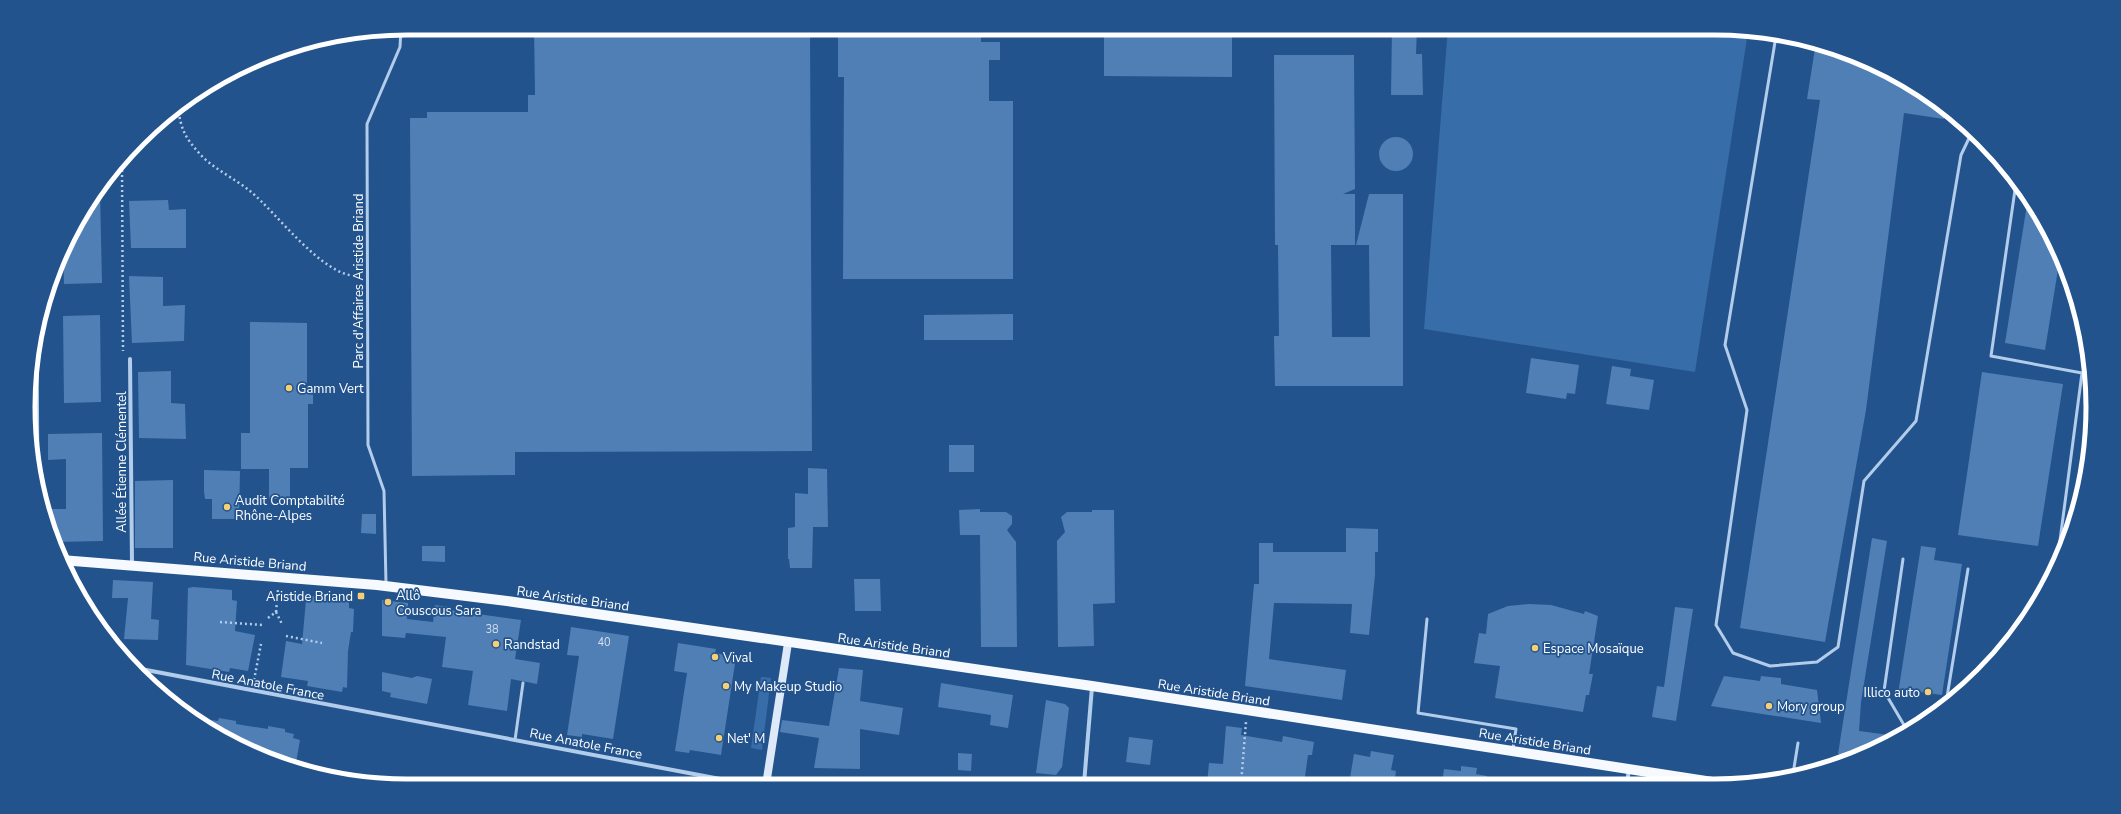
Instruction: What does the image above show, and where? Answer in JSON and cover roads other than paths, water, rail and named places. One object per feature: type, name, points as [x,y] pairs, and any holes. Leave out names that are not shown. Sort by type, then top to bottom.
[{"type":"main road","name":"Rue Aristide Briand","points":[[68,560],[132,564],[386,586],[515,602],[788,643],[1092,686],[1694,779]]},
{"type":"main road","points":[[767,779],[788,643]]},
{"type":"street","name":"Allée Étienne Clémentel","points":[[130,359],[132,564]]},
{"type":"street","name":"Rue Anatole France","points":[[145,671],[720,779]]},
{"type":"street","points":[[1084,779],[1092,686]]},
{"type":"street","points":[[1628,779],[1630,769]]},
{"type":"street","name":"Rue Anatole France","points":[[895,779],[976,779]]},
{"type":"lane","name":"Parc d'Affaires Aristide Briand","points":[[386,586],[384,491],[368,445],[367,124],[400,47],[400,35]]},
{"type":"lane","points":[[1775,40],[1725,345],[1747,410],[1716,625],[1733,653],[1770,666],[1817,662],[1838,647],[1864,481],[1916,421],[1961,155],[1970,137]]},
{"type":"lane","points":[[2015,189],[1991,356],[2082,373],[2059,545]]},
{"type":"lane","points":[[37,365],[38,456]]},
{"type":"lane","points":[[1903,559],[1884,691],[1904,727]]},
{"type":"lane","points":[[1947,696],[1968,569]]},
{"type":"lane","points":[[1427,619],[1418,713],[1516,730],[1512,750]]},
{"type":"lane","points":[[515,740],[523,683]]},
{"type":"lane","points":[[1918,718],[1942,701]]},
{"type":"lane","points":[[1794,770],[1798,743]]},
{"type":"place","name":"Gamm Vert","points":[[289,388]]},
{"type":"place","name":"Audit Comptabilité Rhône-Alpes","points":[[227,507]]},
{"type":"place","name":"Aristide Briand","points":[[361,596]]},
{"type":"place","name":"Allô Couscous Sara","points":[[388,602]]},
{"type":"place","name":"Randstad","points":[[496,644]]},
{"type":"place","name":"Espace Mosaïque","points":[[1535,648]]},
{"type":"place","name":"Vival","points":[[715,657]]},
{"type":"place","name":"My Makeup Studio","points":[[726,686]]},
{"type":"place","name":"Illico auto","points":[[1928,692]]},
{"type":"place","name":"Mory group","points":[[1769,706]]},
{"type":"place","name":"Net' M","points":[[719,738]]}]
